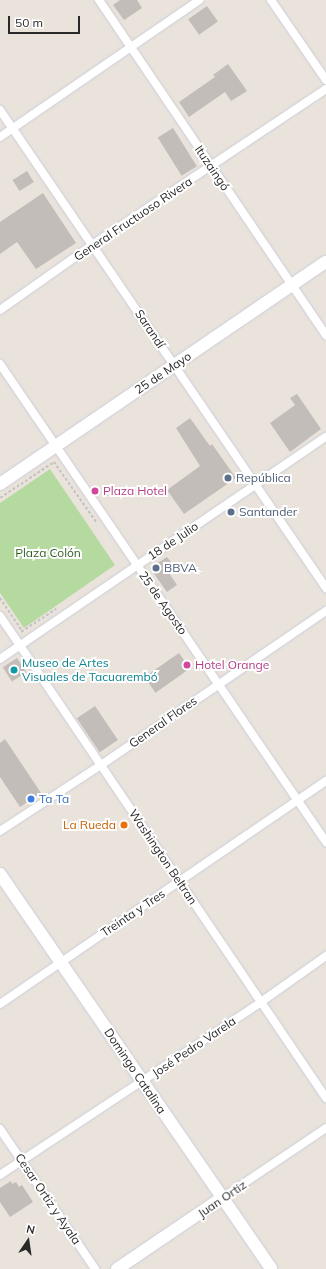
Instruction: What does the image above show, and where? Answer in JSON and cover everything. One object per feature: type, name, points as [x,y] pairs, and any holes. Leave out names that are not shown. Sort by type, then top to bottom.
[{"type":"street","name":"Ituzaingó","points":[[99,0],[326,335]]},
{"type":"street","points":[[0,136],[199,0]]},
{"type":"street","points":[[271,0],[326,80]]},
{"type":"street","name":"General Fructuoso Rivera","points":[[0,310],[92,245],[326,89]]},
{"type":"street","name":"Sarandí","points":[[0,110],[326,588]]},
{"type":"street","name":"25 de Mayo","points":[[0,484],[326,262]]},
{"type":"street","name":"25 de Agosto","points":[[0,364],[136,566],[326,842]]},
{"type":"street","name":"18 de Julio","points":[[0,659],[326,437]]},
{"type":"street","name":"General Flores","points":[[0,831],[101,765],[326,612]]},
{"type":"street","name":"Washington Beltran","points":[[0,616],[326,1098]]},
{"type":"street","name":"Treinta y Tres","points":[[0,1004],[299,801],[326,781]]},
{"type":"street","name":"Domingo Catalina","points":[[0,874],[62,962],[142,1082],[271,1269]]},
{"type":"street","name":"José Pedro Varela","points":[[0,1175],[142,1082],[261,1002],[326,956]]},
{"type":"street","name":"Juan Ortiz","points":[[117,1269],[326,1128]]},
{"type":"street","name":"Cesar Ortiz y Ayala","points":[[0,1129],[95,1269]]},
{"type":"path","points":[[0,498],[54,462],[98,525]]},
{"type":"path","points":[[0,598],[22,631]]},
{"type":"green space","name":"Plaza Colón","points":[[50,469],[115,565],[24,628],[0,593],[0,503]]},
{"type":"building","points":[[120,0],[137,0],[142,8],[124,20],[113,5]]},
{"type":"building","points":[[207,6],[218,22],[199,35],[188,19]]},
{"type":"building","points":[[228,64],[247,91],[231,101],[225,92],[189,117],[179,102],[215,77],[213,75]]},
{"type":"building","points":[[173,128],[197,166],[182,176],[158,138]]},
{"type":"building","points":[[27,171],[34,182],[19,191],[13,180]]},
{"type":"building","points":[[43,193],[76,243],[36,269],[17,242],[0,254],[0,222]]},
{"type":"building","points":[[297,394],[321,429],[290,452],[270,423],[295,405],[290,398]]},
{"type":"building","points":[[190,418],[210,446],[212,444],[236,478],[184,514],[167,490],[200,466],[176,428]]},
{"type":"building","points":[[167,557],[174,566],[167,570],[177,585],[167,592],[150,568]]},
{"type":"building","points":[[179,653],[190,669],[155,693],[145,677]]},
{"type":"building","name":"Museo de Artes Visuales de Tacuarembó","points":[[17,658],[26,672],[12,682],[3,667]]},
{"type":"building","points":[[95,706],[118,740],[100,752],[77,718]]},
{"type":"building","points":[[5,739],[41,793],[20,807],[0,777],[0,743]]},
{"type":"building","points":[[11,1181],[12,1184],[16,1182],[19,1187],[22,1185],[33,1202],[10,1217],[0,1202],[0,1188]]},
{"type":"place","name":"República","points":[[228,478]]},
{"type":"place","name":"Plaza Hotel","points":[[95,491]]},
{"type":"place","name":"Santander","points":[[231,512]]},
{"type":"place","name":"BBVA","points":[[156,568]]},
{"type":"place","name":"Hotel Orange","points":[[187,665]]},
{"type":"place","name":"Museo de Artes Visuales de Tacuarembó","points":[[14,670]]},
{"type":"place","name":"Ta Ta","points":[[31,799]]},
{"type":"place","name":"La Rueda","points":[[124,825]]}]
